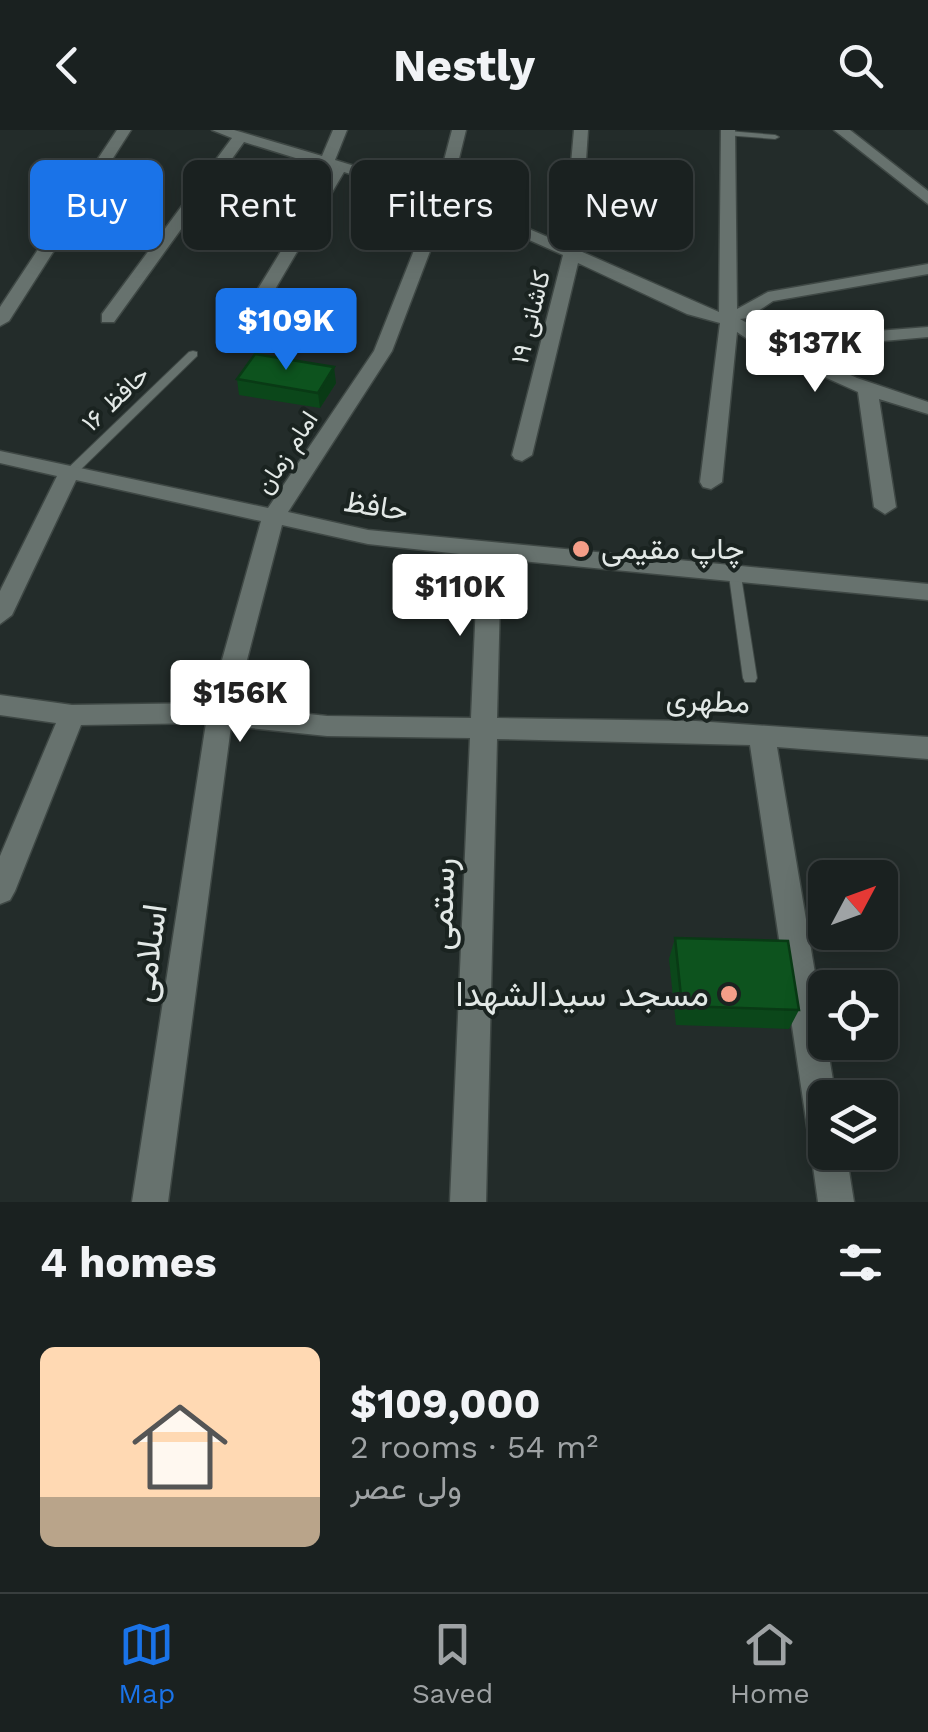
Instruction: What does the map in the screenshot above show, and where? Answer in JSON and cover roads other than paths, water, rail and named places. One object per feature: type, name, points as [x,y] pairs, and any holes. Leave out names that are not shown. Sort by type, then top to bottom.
[{"type":"street","points":[[0,322],[124,130]]},
{"type":"street","points":[[220,130],[351,172]]},
{"type":"street","points":[[242,330],[332,166],[340,130]]},
{"type":"street","name":"امام زمان","points":[[452,160],[460,130]]},
{"type":"street","name":"کاشانی ۱۹","points":[[522,455],[572,252],[580,130]]},
{"type":"street","points":[[841,130],[928,199]]},
{"type":"street","points":[[711,482],[731,317],[728,132]]},
{"type":"street","points":[[108,318],[240,137]]},
{"type":"street","points":[[529,231],[693,310],[731,317],[769,345],[868,390],[928,408]]},
{"type":"street","name":"امام زمان","points":[[220,714],[273,518],[383,351],[422,250]]},
{"type":"street","points":[[731,317],[768,297],[928,269]]},
{"type":"street","points":[[0,282],[26,282]]},
{"type":"street","points":[[769,345],[928,332]]},
{"type":"street","points":[[868,390],[885,508]]},
{"type":"street","name":"حافظ","points":[[0,458],[368,537],[928,592]]},
{"type":"street","points":[[0,614],[68,475]]},
{"type":"street","name":"رستمی","points":[[468,1202],[490,551]]},
{"type":"street","name":"مطهری","points":[[0,705],[72,715],[220,714],[327,726],[762,736],[928,748]]},
{"type":"street","name":"اسلامی","points":[[150,1202],[220,714]]},
{"type":"street","points":[[0,891],[72,715]]},
{"type":"street","points":[[762,736],[817,1080]]},
{"type":"street","points":[[831,1170],[836,1202]]},
{"type":"lane","points":[[728,132],[775,136]]},
{"type":"lane","name":"حافظ ۱۶","points":[[68,475],[193,354]]},
{"type":"lane","points":[[735,576],[750,678]]},
{"type":"place","name":"چاپ مقیمی","points":[[581,549]]},
{"type":"place","name":"مسجد سیدالشهدا","points":[[729,994]]}]
